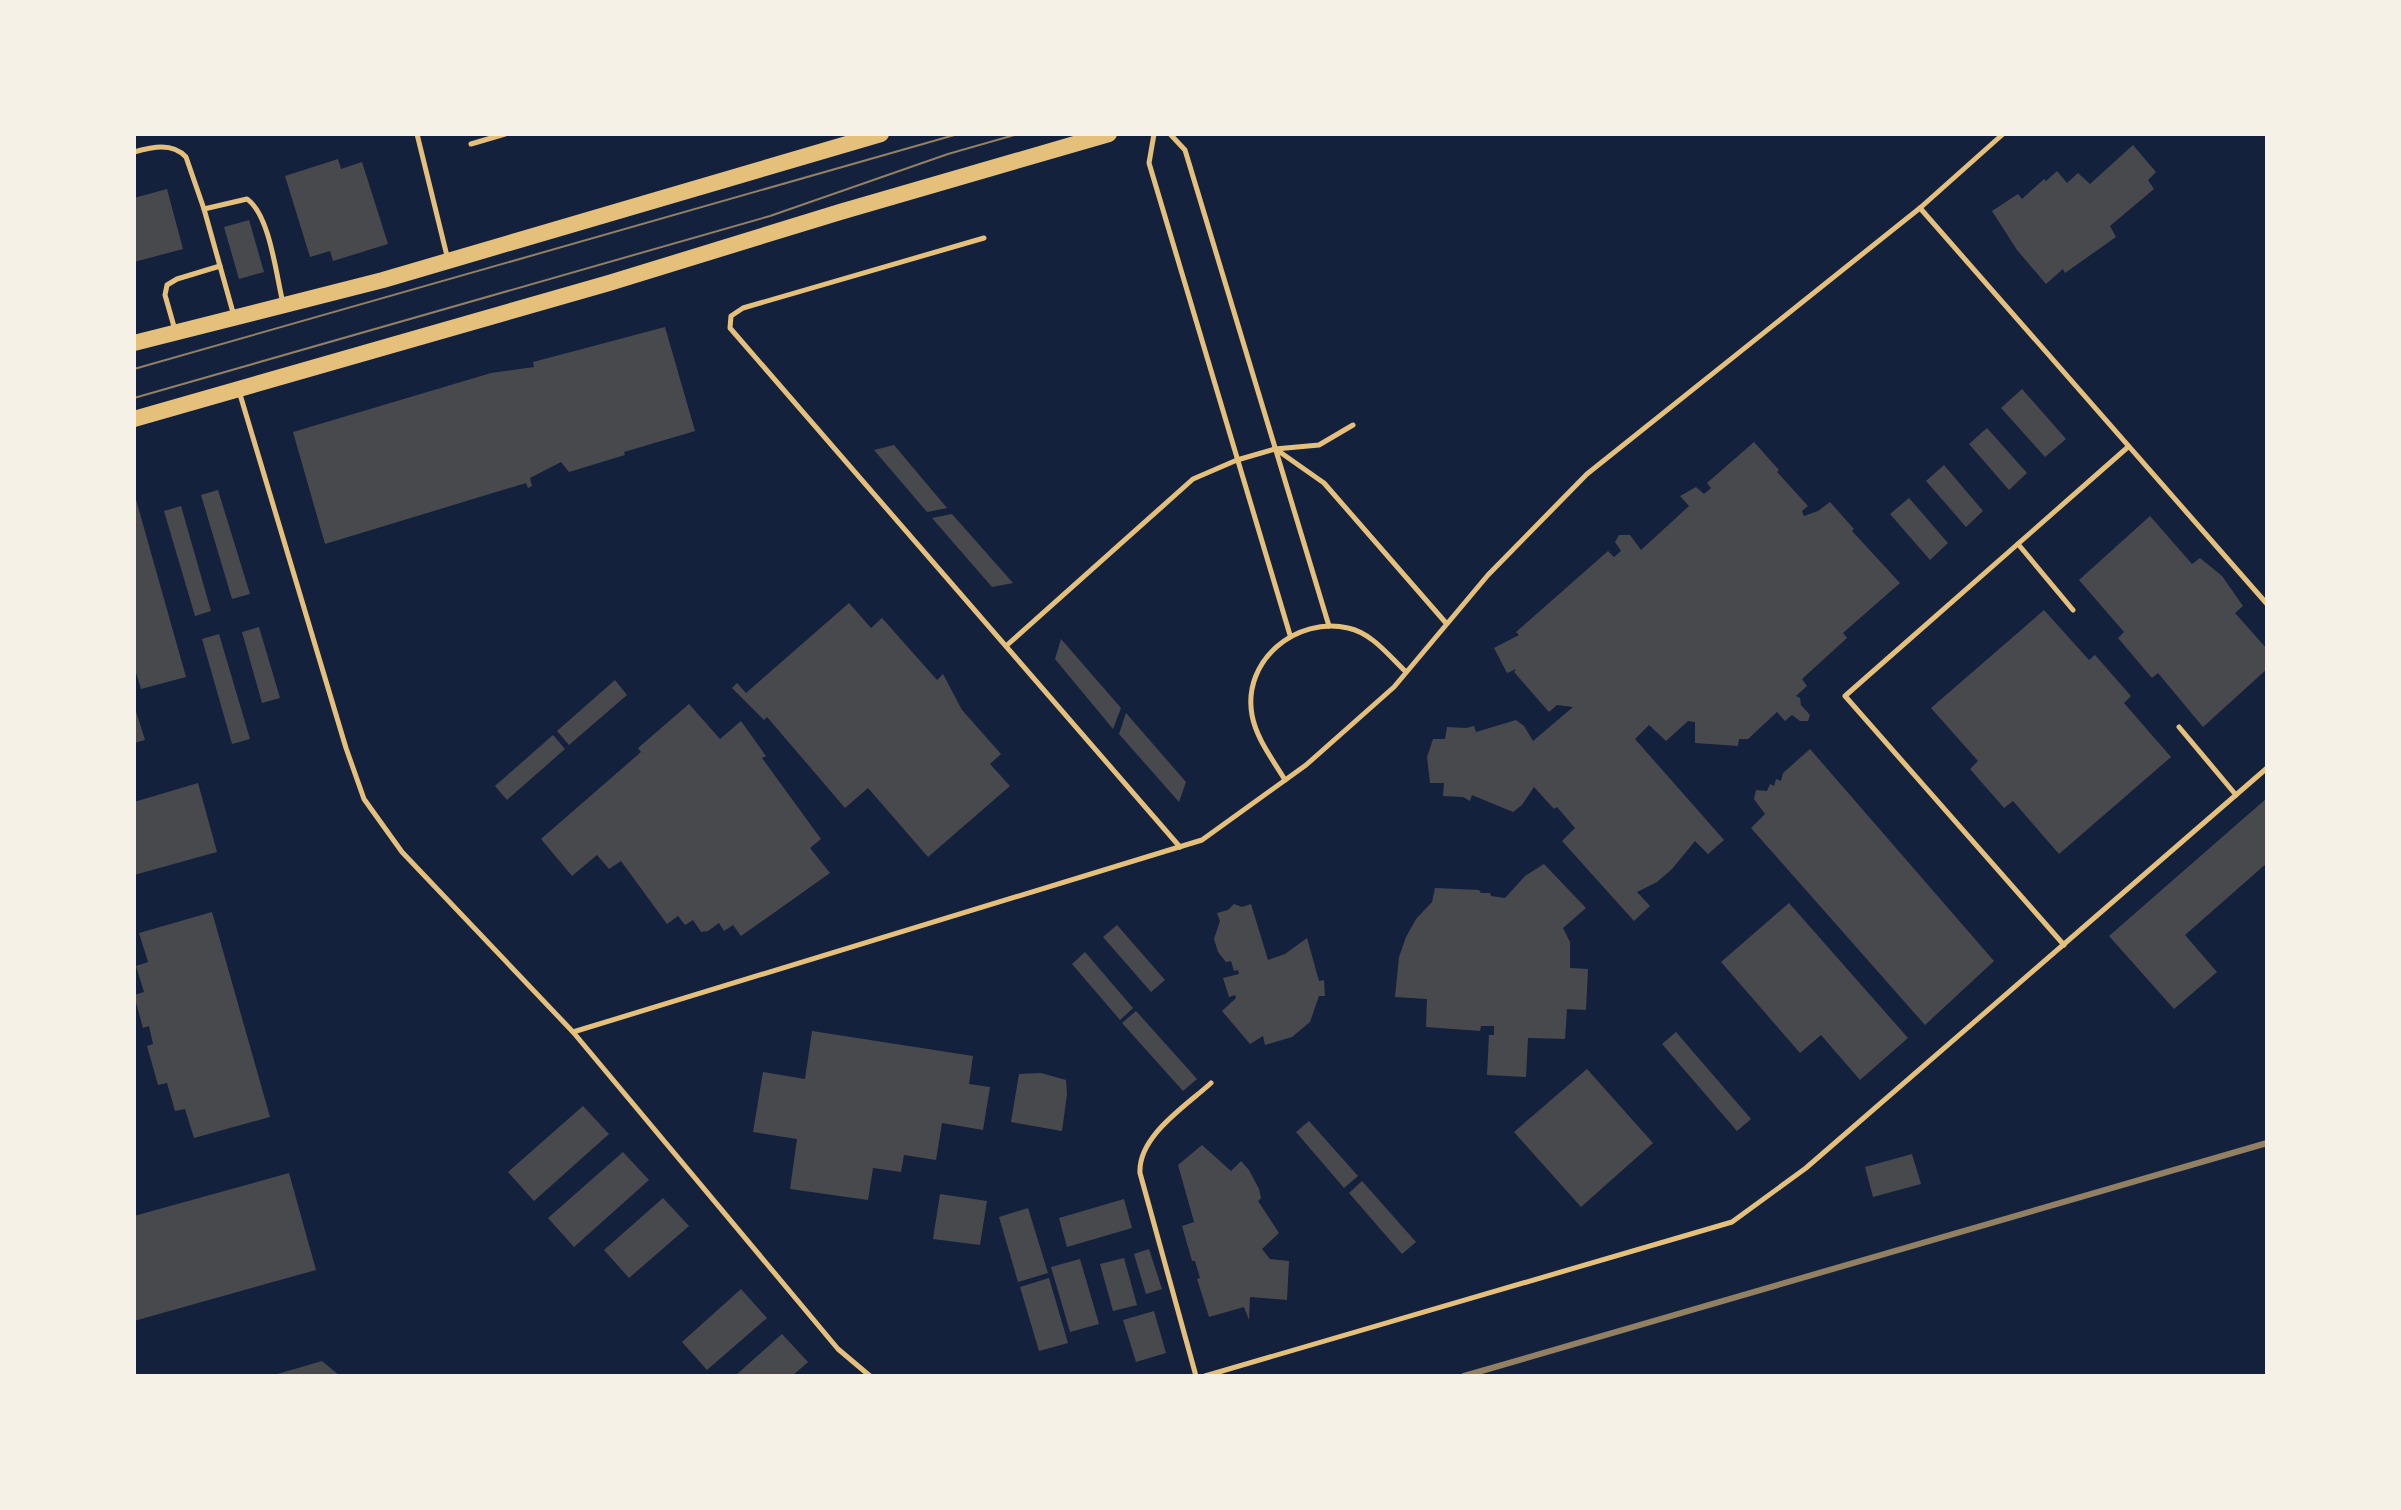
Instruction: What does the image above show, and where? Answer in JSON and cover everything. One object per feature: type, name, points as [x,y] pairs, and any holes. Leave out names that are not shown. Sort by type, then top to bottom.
[{"type":"main road","points":[[134,343],[448,261],[881,134]]},
{"type":"main road","points":[[134,419],[1109,134]]},
{"type":"lane","points":[[417,134],[448,261]]},
{"type":"lane","points":[[471,144],[505,134]]},
{"type":"lane","points":[[1154,134],[1149,163],[1290,635]]},
{"type":"lane","points":[[1170,134],[1185,150],[1329,626]]},
{"type":"lane","points":[[573,1032],[1202,840],[1285,780],[1394,687],[1498,564],[1587,474],[1920,208],[2003,134]]},
{"type":"lane","points":[[134,152],[172,147],[186,157],[234,318]]},
{"type":"lane","points":[[204,209],[247,199],[255,205],[263,218],[284,305]]},
{"type":"lane","points":[[1920,208],[2267,604]]},
{"type":"lane","points":[[984,238],[743,308],[731,316],[730,328],[1180,847]]},
{"type":"lane","points":[[176,333],[165,295],[167,285],[220,266]]},
{"type":"lane","points":[[239,390],[364,799],[402,852],[573,1032],[838,1349],[870,1376]]},
{"type":"lane","points":[[1005,647],[1193,479],[1237,460],[1275,449],[1319,445],[1353,425]]},
{"type":"lane","points":[[2064,945],[1845,696],[2128,447]]},
{"type":"lane","points":[[1275,449],[1324,483],[1446,623]]},
{"type":"lane","points":[[2018,544],[2073,610]]},
{"type":"lane","points":[[1285,780],[1259,735],[1252,715],[1251,692],[1271,649],[1290,635],[1329,626],[1350,628],[1369,637],[1406,672]]},
{"type":"lane","points":[[2179,727],[2236,795]]},
{"type":"lane","points":[[1205,1376],[1732,1222],[1806,1168],[2267,768]]},
{"type":"lane","points":[[1196,1376],[1139,1162],[1149,1139],[1211,1083]]},
{"type":"building","points":[[2133,145],[2156,172],[2148,180],[2154,189],[2110,226],[2116,237],[2065,273],[2063,269],[2046,284],[2017,250],[1992,211],[2018,194],[2022,199],[2057,171],[2067,183],[2078,173],[2090,184]]},
{"type":"building","points":[[338,159],[341,169],[362,162],[388,244],[333,261],[330,251],[310,257],[285,176]]},
{"type":"building","points":[[167,189],[183,249],[134,262],[134,198]]},
{"type":"building","points":[[249,220],[264,272],[239,279],[224,227]]},
{"type":"building","points":[[665,327],[695,431],[569,472],[561,462],[530,478],[532,486],[528,488],[526,483],[325,544],[293,432],[491,373],[534,367],[533,362]]},
{"type":"building","points":[[2022,389],[2066,439],[2045,457],[2001,408]]},
{"type":"building","points":[[1987,428],[2027,473],[2009,490],[1969,444]]},
{"type":"building","points":[[1754,442],[1808,506],[1802,511],[1804,516],[1830,502],[1900,583],[1843,633],[1847,638],[1802,679],[1807,686],[1796,696],[1810,715],[1808,721],[1800,721],[1792,715],[1785,721],[1777,712],[1748,739],[1739,739],[1738,746],[1695,743],[1695,722],[1688,721],[1666,741],[1649,725],[1635,739],[1724,840],[1708,854],[1695,841],[1672,869],[1657,882],[1637,892],[1650,906],[1634,921],[1562,841],[1575,828],[1534,787],[1513,812],[1472,795],[1470,801],[1463,797],[1443,796],[1444,783],[1430,783],[1427,757],[1433,739],[1445,739],[1447,727],[1474,726],[1476,732],[1516,720],[1524,726],[1533,741],[1573,707],[1557,705],[1549,712],[1514,672],[1516,669],[1507,673],[1494,648],[1519,635],[1516,632],[1608,551],[1614,557],[1621,551],[1615,542],[1619,535],[1630,535],[1641,550],[1689,506],[1680,496],[1696,487],[1704,494],[1711,488],[1707,483]]},
{"type":"building","points":[[894,445],[947,508],[927,512],[874,450]]},
{"type":"building","points":[[1944,465],[1983,511],[1966,527],[1926,481]]},
{"type":"building","points":[[218,490],[250,594],[232,599],[201,495]]},
{"type":"building","points":[[135,496],[186,677],[141,689],[134,666]]},
{"type":"building","points":[[1909,498],[1948,543],[1930,560],[1890,514]]},
{"type":"building","points":[[181,506],[211,611],[195,616],[164,511]]},
{"type":"building","points":[[952,514],[1013,583],[992,587],[932,518]]},
{"type":"building","points":[[2150,516],[2192,564],[2200,558],[2222,576],[2243,606],[2235,613],[2267,649],[2267,669],[2203,727],[2158,673],[2152,678],[2118,638],[2124,632],[2079,580]]},
{"type":"building","points":[[849,603],[871,628],[882,618],[937,680],[943,674],[962,710],[1001,754],[990,764],[1010,786],[928,857],[868,788],[845,808],[767,717],[764,720],[732,688],[737,683],[746,693]]},
{"type":"building","points":[[2044,610],[2089,660],[2095,655],[2131,696],[2124,703],[2171,757],[2059,854],[2013,801],[2004,808],[1970,769],[1978,761],[1931,708]]},
{"type":"building","points":[[259,627],[280,698],[262,703],[242,632]]},
{"type":"building","points":[[219,634],[250,739],[232,744],[202,639]]},
{"type":"building","points":[[1061,639],[1121,708],[1113,729],[1055,659]]},
{"type":"building","points":[[615,680],[627,695],[569,745],[557,731]]},
{"type":"building","points":[[689,704],[720,739],[741,721],[766,756],[762,758],[821,839],[810,848],[830,873],[741,936],[733,925],[724,931],[719,923],[701,932],[693,920],[685,925],[678,916],[667,924],[621,861],[609,869],[597,855],[572,876],[541,839],[641,752],[638,748]]},
{"type":"building","points":[[134,705],[145,740],[134,743]]},
{"type":"building","points":[[1126,713],[1186,782],[1179,802],[1119,734]]},
{"type":"building","points":[[553,735],[565,749],[507,800],[495,786]]},
{"type":"building","points":[[1810,749],[1994,961],[1925,1025],[1751,828],[1765,814],[1754,799],[1756,790],[1767,791],[1770,784],[1774,786],[1776,779],[1781,781],[1783,773]]},
{"type":"building","points":[[198,783],[217,852],[134,875],[134,802]]},
{"type":"building","points":[[2267,798],[2267,863],[2185,935],[2217,972],[2174,1009],[2109,936]]},
{"type":"building","points":[[1544,864],[1586,908],[1563,928],[1570,942],[1570,968],[1588,969],[1586,1010],[1567,1009],[1565,1039],[1528,1038],[1526,1077],[1487,1075],[1489,1035],[1494,1035],[1494,1026],[1481,1026],[1480,1031],[1426,1027],[1427,999],[1395,997],[1399,957],[1416,919],[1432,902],[1435,888],[1479,890],[1505,898],[1525,876]]},
{"type":"building","points":[[1789,903],[1908,1038],[1860,1080],[1821,1035],[1800,1053],[1721,962]]},
{"type":"building","points":[[1234,904],[1242,907],[1251,904],[1268,960],[1285,954],[1307,938],[1319,981],[1324,980],[1325,996],[1319,996],[1310,1022],[1292,1037],[1265,1045],[1263,1036],[1250,1044],[1222,1011],[1236,998],[1235,995],[1229,997],[1223,978],[1239,974],[1238,970],[1234,971],[1231,961],[1226,962],[1218,952],[1214,939],[1220,921],[1217,913],[1228,910]]},
{"type":"building","points":[[212,912],[270,1117],[194,1138],[185,1109],[175,1111],[167,1083],[158,1085],[147,1046],[153,1044],[149,1026],[143,1028],[134,995],[144,992],[136,966],[148,962],[139,933]]},
{"type":"building","points":[[1117,925],[1165,980],[1151,992],[1103,937]]},
{"type":"building","points":[[1085,952],[1133,1008],[1120,1020],[1072,964]]},
{"type":"building","points":[[1136,1011],[1197,1079],[1183,1091],[1122,1023]]},
{"type":"building","points":[[812,1031],[973,1056],[969,1084],[990,1087],[983,1130],[942,1123],[936,1160],[904,1155],[901,1172],[873,1168],[868,1200],[790,1189],[797,1139],[753,1132],[763,1072],[805,1079]]},
{"type":"building","points":[[1676,1032],[1751,1119],[1737,1131],[1662,1044]]},
{"type":"building","points":[[1587,1069],[1653,1143],[1581,1207],[1514,1132]]},
{"type":"building","points":[[1041,1073],[1066,1080],[1062,1131],[1011,1122],[1019,1074]]},
{"type":"building","points":[[583,1106],[609,1134],[534,1201],[508,1172]]},
{"type":"building","points":[[1309,1121],[1358,1176],[1344,1188],[1296,1132]]},
{"type":"building","points":[[1202,1145],[1231,1171],[1241,1161],[1249,1170],[1259,1189],[1261,1198],[1258,1201],[1279,1233],[1262,1249],[1270,1259],[1289,1261],[1287,1300],[1250,1297],[1249,1320],[1244,1307],[1209,1317],[1197,1279],[1200,1278],[1195,1261],[1192,1261],[1182,1226],[1194,1222],[1178,1165]]},
{"type":"building","points":[[623,1152],[649,1180],[574,1247],[548,1218]]},
{"type":"building","points":[[1912,1154],[1921,1184],[1873,1197],[1865,1167]]},
{"type":"building","points":[[289,1173],[316,1270],[134,1321],[134,1216]]},
{"type":"building","points":[[1362,1181],[1416,1242],[1402,1254],[1349,1193]]},
{"type":"building","points":[[940,1194],[987,1201],[980,1245],[933,1239]]},
{"type":"building","points":[[663,1198],[689,1226],[629,1278],[604,1250]]},
{"type":"building","points":[[1124,1199],[1132,1228],[1067,1247],[1059,1218]]},
{"type":"building","points":[[1028,1208],[1048,1273],[1018,1282],[999,1217]]},
{"type":"building","points":[[1149,1249],[1162,1289],[1146,1294],[1134,1254]]},
{"type":"building","points":[[1124,1258],[1137,1305],[1113,1311],[1100,1264]]},
{"type":"building","points":[[1080,1259],[1099,1324],[1070,1332],[1051,1267]]},
{"type":"building","points":[[1049,1278],[1068,1343],[1039,1351],[1020,1287]]},
{"type":"building","points":[[741,1289],[767,1318],[707,1370],[682,1342]]},
{"type":"building","points":[[1154,1311],[1166,1353],[1136,1362],[1123,1320]]},
{"type":"building","points":[[782,1334],[808,1362],[792,1376],[735,1376]]},
{"type":"building","points":[[322,1361],[340,1376],[274,1376],[274,1375]]},
{"type":"tram line","points":[[134,369],[958,134]]},
{"type":"tram line","points":[[134,398],[770,216],[948,154],[1018,134]]},
{"type":"railway","points":[[1464,1376],[2267,1143]]}]
